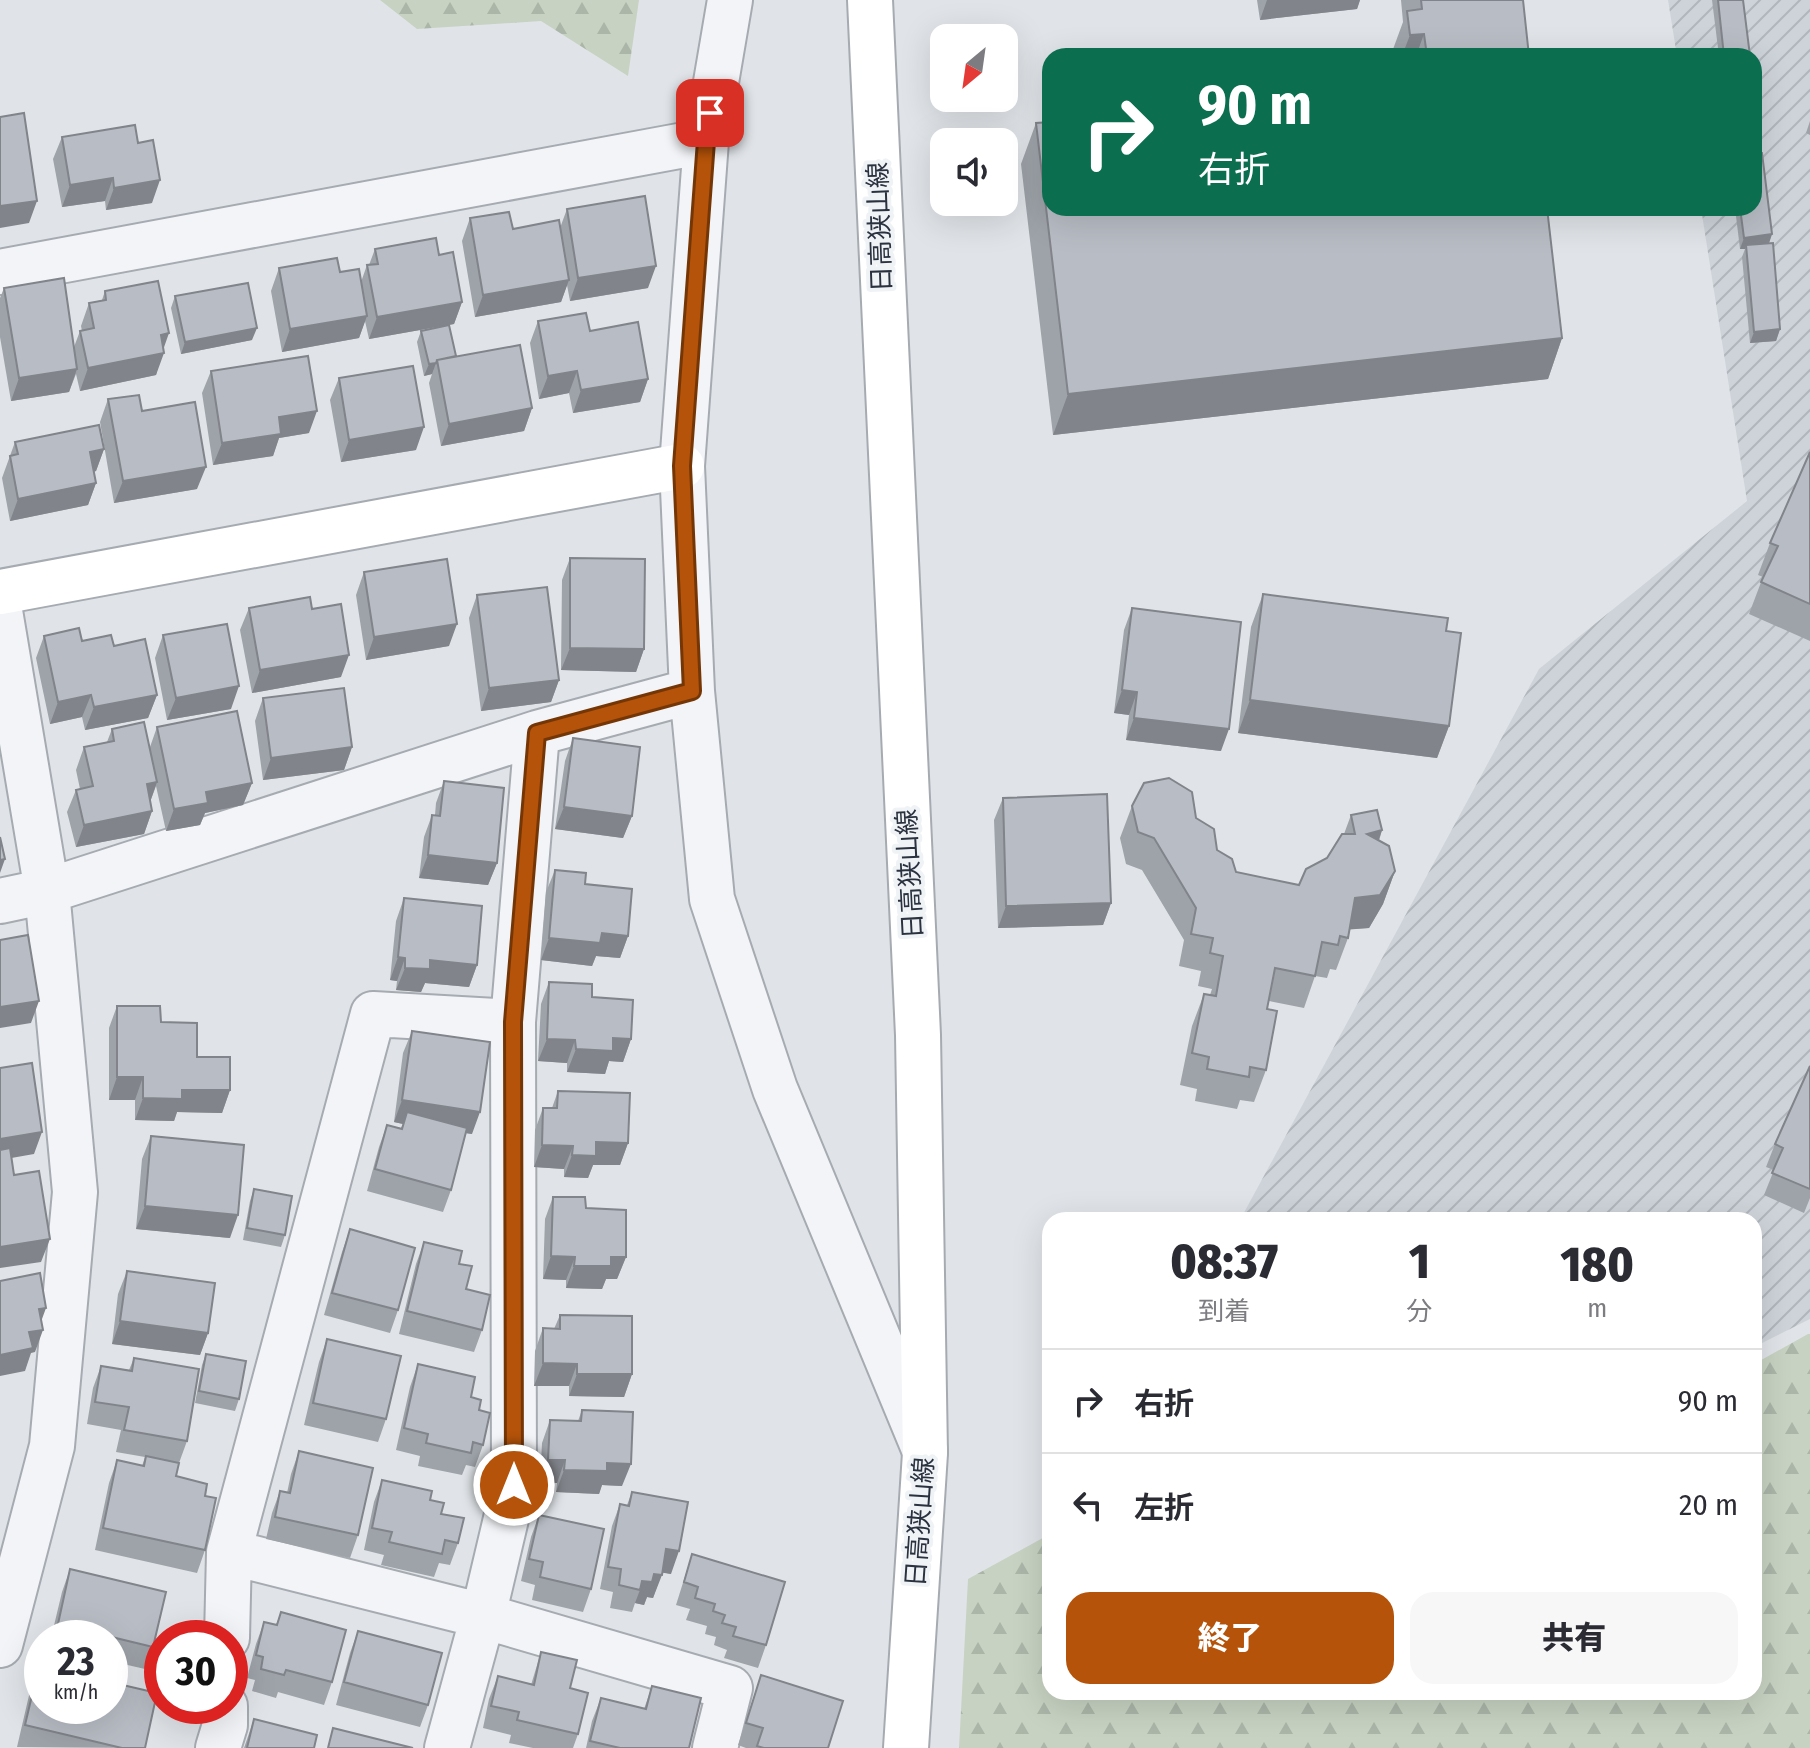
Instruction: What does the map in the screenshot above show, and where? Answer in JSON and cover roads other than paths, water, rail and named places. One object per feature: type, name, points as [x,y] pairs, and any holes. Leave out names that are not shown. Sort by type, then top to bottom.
[{"type":"main road","name":"日高狭山線","points":[[870,0],[918,1035],[925,1453],[906,1748]]},
{"type":"main road","points":[[0,592],[682,466]]},
{"type":"street","points":[[730,0],[706,141],[682,466],[692,691],[712,899],[775,1089],[925,1453]]},
{"type":"street","points":[[0,272],[706,141]]},
{"type":"street","points":[[0,611],[47,891],[75,1192],[52,1446],[0,1645]]},
{"type":"street","points":[[0,901],[47,891],[537,733],[692,691]]},
{"type":"street","points":[[447,1748],[514,1485],[513,1022],[537,733]]},
{"type":"street","points":[[227,1620],[229,1552],[373,1014],[513,1022]]},
{"type":"street","points":[[229,1552],[483,1616],[730,1688],[715,1748]]},
{"type":"street","points":[[218,1748],[225,1724]]}]
